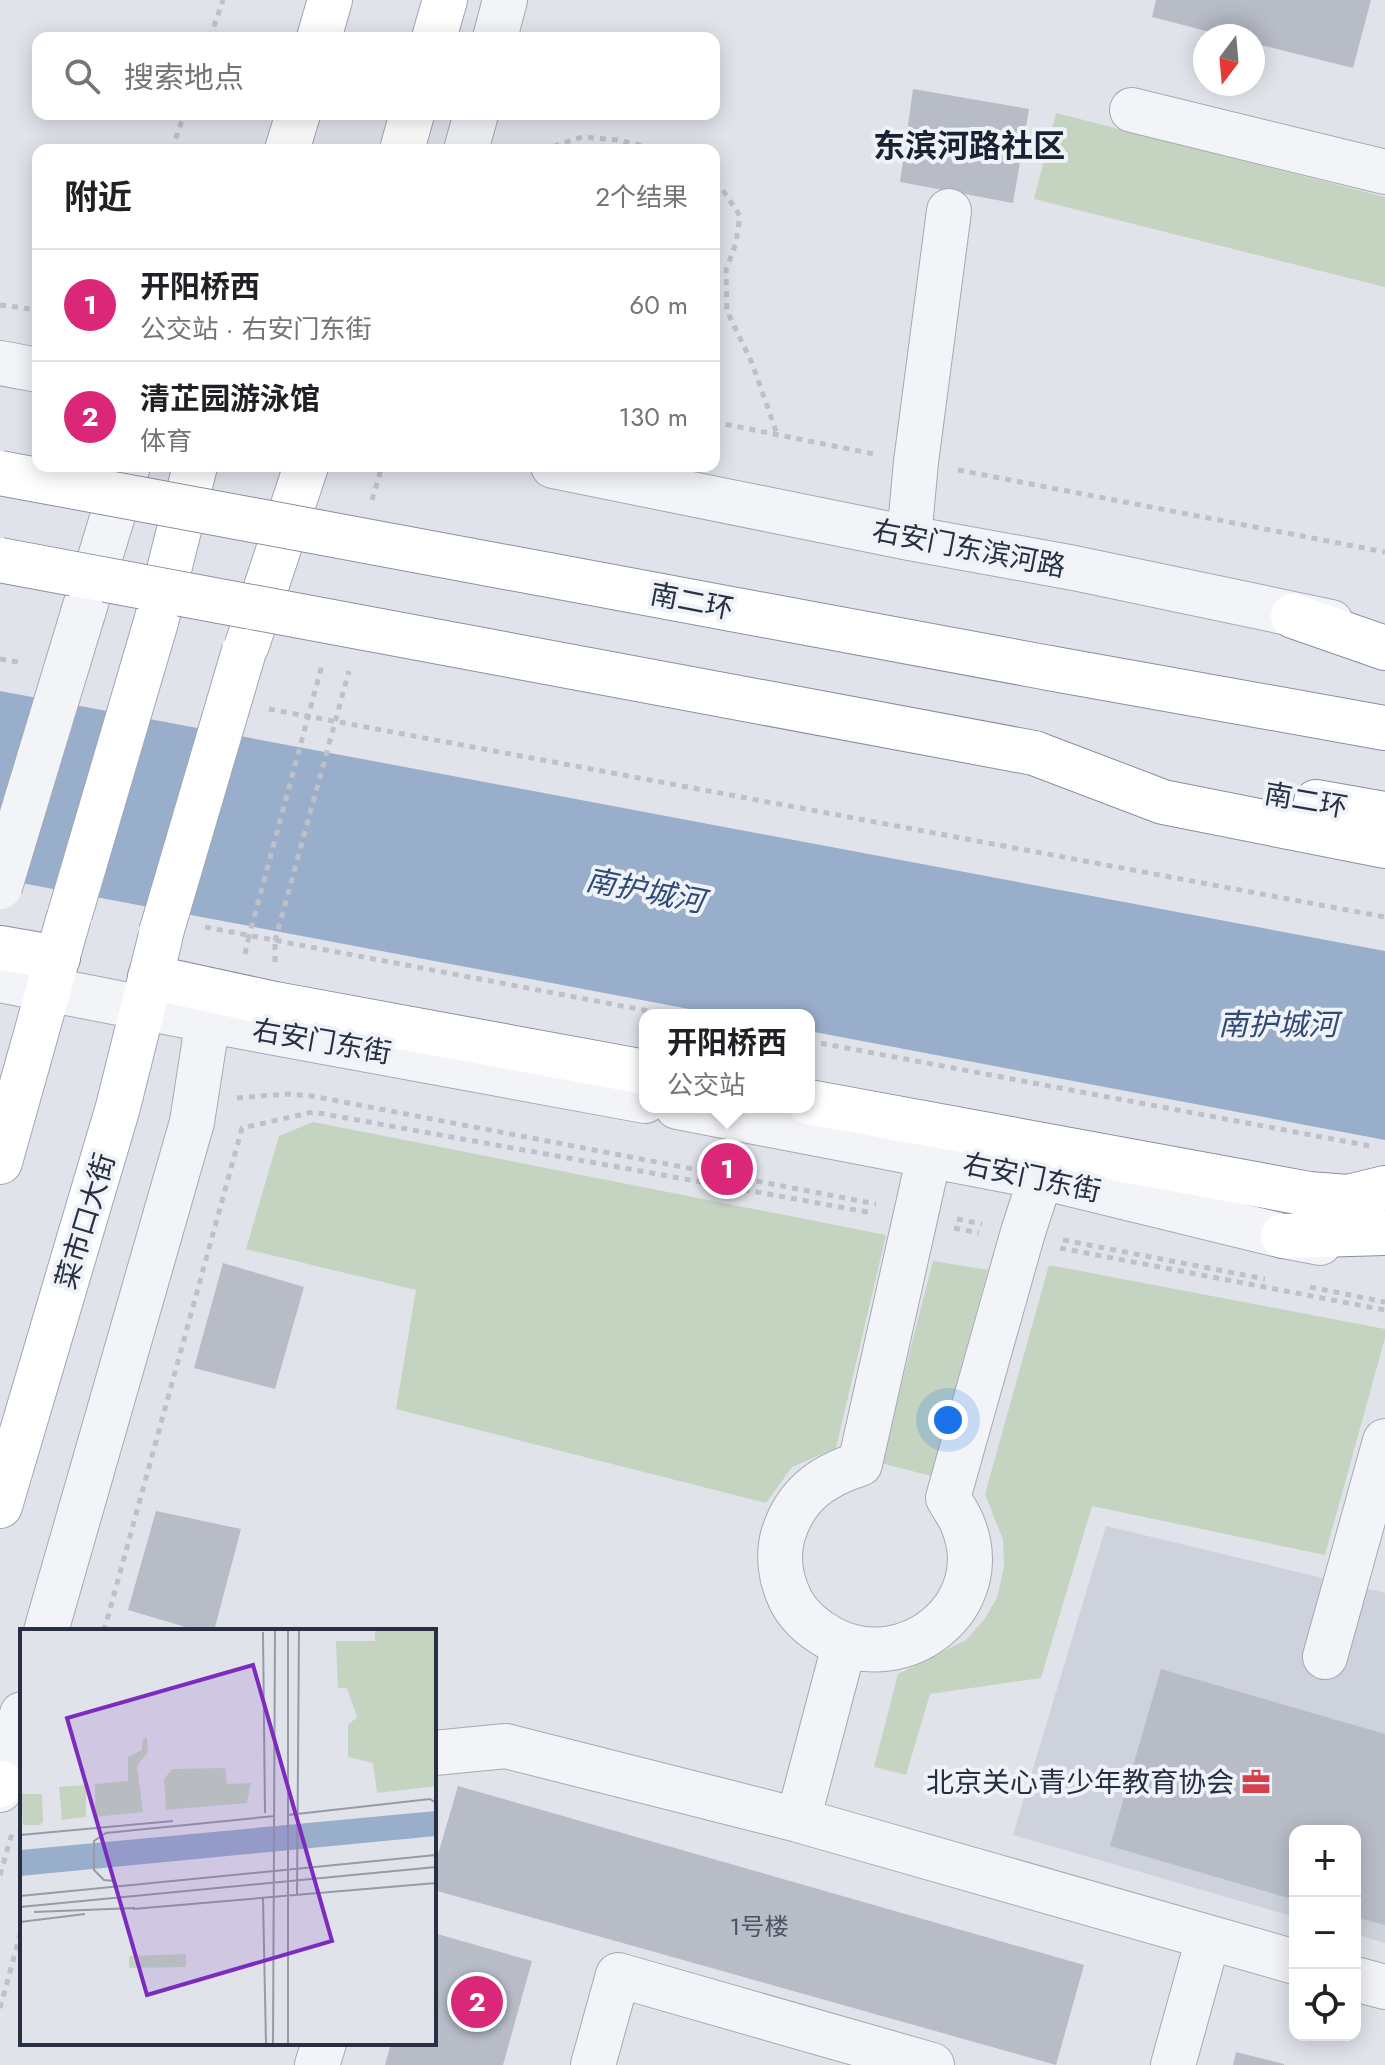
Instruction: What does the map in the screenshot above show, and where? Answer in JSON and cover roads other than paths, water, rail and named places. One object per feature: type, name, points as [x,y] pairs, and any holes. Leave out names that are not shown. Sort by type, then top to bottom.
[{"type":"main road","points":[[321,32],[330,0]]},
{"type":"main road","points":[[436,32],[445,0]]},
{"type":"main road","points":[[289,144],[296,120]]},
{"type":"main road","points":[[404,144],[410,120]]},
{"type":"main road","points":[[0,1162],[156,622],[194,472]]},
{"type":"main road","name":"菜市口大街","points":[[0,1506],[114,1121],[147,992],[181,930],[244,651],[304,472]]},
{"type":"main road","name":"南二环","points":[[0,473],[1385,728]]},
{"type":"main road","name":"南二环","points":[[0,560],[1034,753],[1385,814]]},
{"type":"main road","points":[[1293,616],[1385,648]]},
{"type":"main road","points":[[1034,753],[1163,802],[1385,846]]},
{"type":"main road","points":[[0,948],[53,974]]},
{"type":"main road","points":[[147,992],[275,1004],[639,1071]]},
{"type":"main road","points":[[815,1103],[1309,1194],[1348,1197],[1385,1188]]},
{"type":"main road","points":[[1283,1236],[1385,1233]]},
{"type":"street","points":[[497,32],[505,0]]},
{"type":"street","points":[[1132,110],[1385,172]]},
{"type":"street","points":[[468,144],[474,120]]},
{"type":"street","points":[[909,538],[949,211]]},
{"type":"street","points":[[0,363],[32,369]]},
{"type":"street","points":[[0,887],[126,472]]},
{"type":"street","name":"右安门东滨河路","points":[[583,472],[1074,568],[1293,616],[1385,631]]},
{"type":"street","name":"右安门东街","points":[[0,980],[53,974],[147,992],[208,1019],[639,1100]]},
{"type":"street","points":[[47,1629],[192,1122],[208,1019]]},
{"type":"street","name":"右安门东街","points":[[708,1113],[1041,1177],[1283,1236],[1385,1255]]},
{"type":"street","points":[[929,1156],[860,1464],[837,1471],[817,1482],[799,1500],[788,1520],[781,1543],[781,1570],[796,1610],[814,1629],[844,1646],[865,1651],[912,1644],[944,1622],[964,1588],[969,1546],[964,1525],[948,1498],[1021,1236],[1041,1177]]},
{"type":"street","points":[[1325,1657],[1385,1441]]},
{"type":"street","points":[[798,1820],[844,1646]]},
{"type":"street","points":[[4,1796],[20,1723]]},
{"type":"street","points":[[436,1753],[506,1746],[798,1820],[1289,1960]]},
{"type":"street","points":[[1173,2065],[1208,1939]]},
{"type":"street","points":[[593,2065],[618,1975],[932,2065]]},
{"type":"street","points":[[1361,1981],[1385,1987]]},
{"type":"street","points":[[317,2065],[323,2045]]},
{"type":"water","name":"南护城河","points":[[0,691],[1385,951],[1385,1140],[815,1032],[815,1009],[689,1009],[0,879]]},
{"type":"place","name":"开阳桥西","points":[[727,1169]]},
{"type":"place","name":"北京关心青少年教育协会","points":[[1256,1782]]},
{"type":"place","name":"清芷园游泳馆","points":[[477,2002]]},
{"type":"district","name":"东滨河路社区","points":[[969,146]]}]
